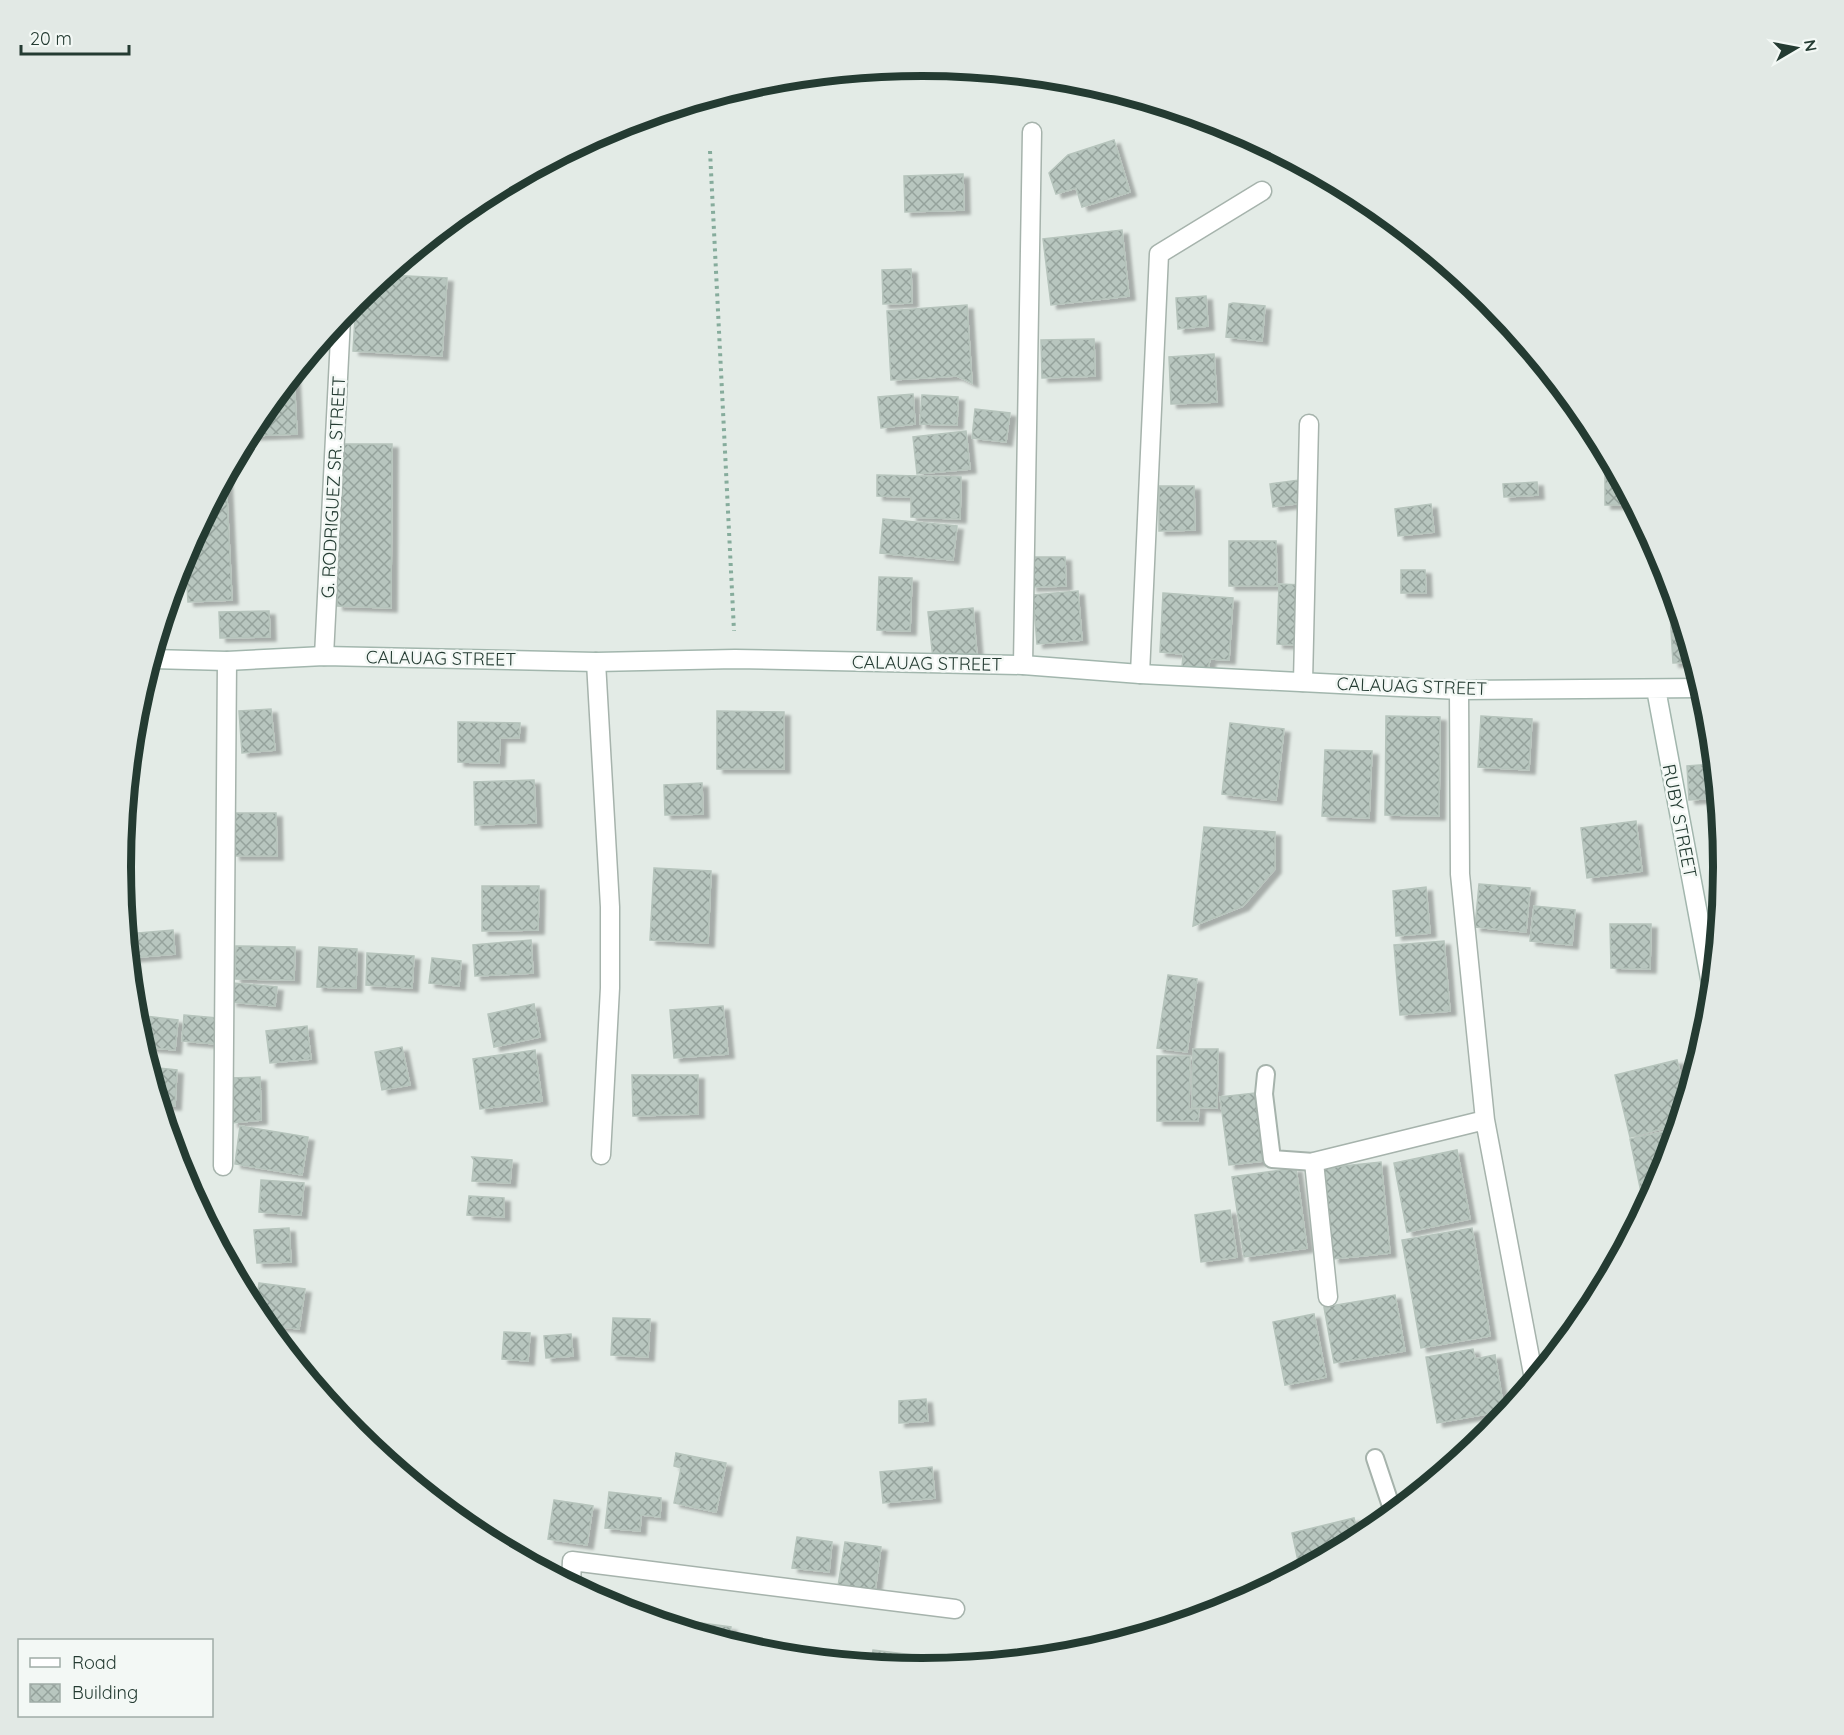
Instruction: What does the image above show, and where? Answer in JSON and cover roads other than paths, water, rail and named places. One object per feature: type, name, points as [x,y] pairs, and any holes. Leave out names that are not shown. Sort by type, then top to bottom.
[{"type":"street","points":[[1023,664],[1032,132]]},
{"type":"street","points":[[1140,674],[1160,254],[1263,191]]},
{"type":"street","name":"G. RODRIGUEZ SR. STREET","points":[[324,656],[340,332]]},
{"type":"street","points":[[1303,682],[1309,424]]},
{"type":"street","name":"CALAUAG STREET","points":[[159,659],[227,661],[324,656],[596,662],[735,659],[1023,664],[1140,674],[1459,690],[1692,688]]},
{"type":"street","points":[[223,1166],[227,661]]},
{"type":"street","points":[[596,662],[610,919],[610,988],[601,1155]]},
{"type":"street","name":"RUBY STREET","points":[[1656,689],[1707,962]]},
{"type":"street","points":[[1459,690],[1460,874],[1485,1120],[1532,1370]]},
{"type":"street","points":[[1328,1297],[1314,1162],[1485,1120]]},
{"type":"street","points":[[571,1577],[572,1561],[955,1609]]},
{"type":"lane","points":[[1266,1074],[1264,1094],[1272,1160],[1314,1162]]},
{"type":"lane","points":[[1375,1458],[1390,1504]]}]
